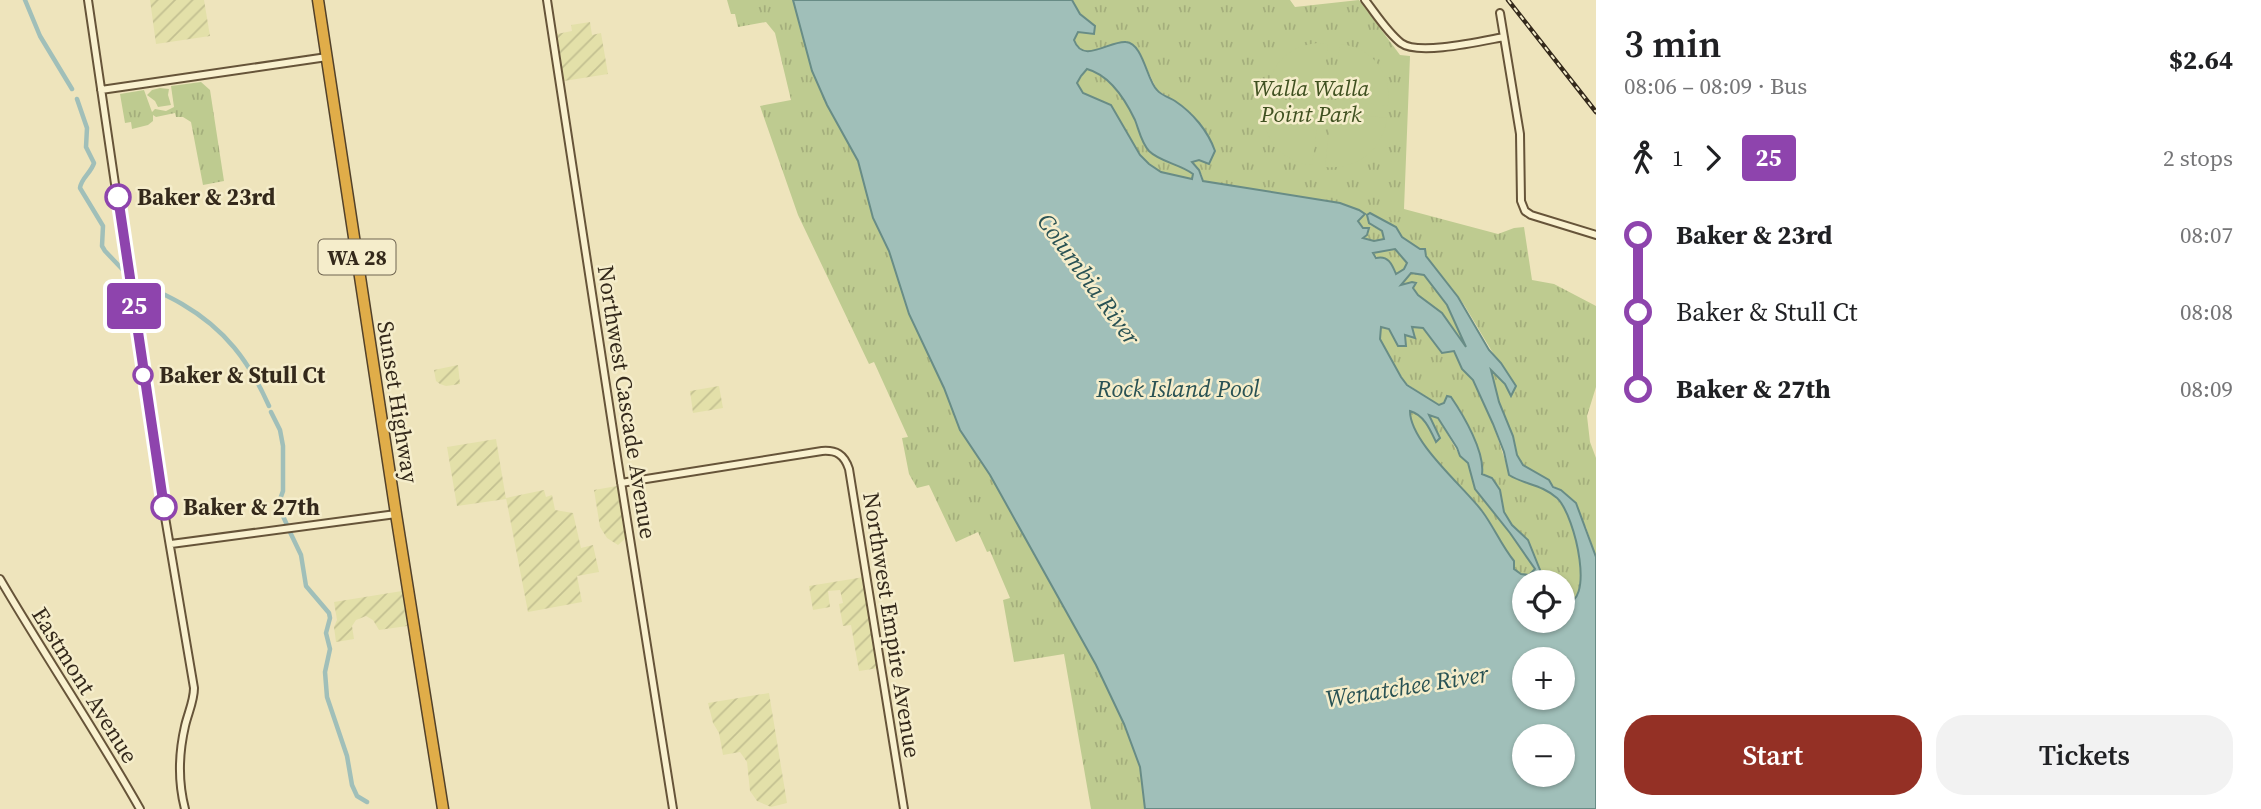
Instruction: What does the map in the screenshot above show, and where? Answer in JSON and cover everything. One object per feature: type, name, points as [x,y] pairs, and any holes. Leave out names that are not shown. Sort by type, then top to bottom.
[{"type":"highway","name":"Sunset Highway","points":[[318,0],[443,809]]},
{"type":"street","points":[[88,0],[157,470],[194,691],[184,730],[180,761],[185,809]]},
{"type":"street","name":"Northwest Cascade Avenue","points":[[547,0],[673,809]]},
{"type":"street","points":[[1365,0],[1398,41],[1413,49],[1504,37]]},
{"type":"street","points":[[1500,13],[1520,134],[1520,195],[1523,207],[1531,215],[1596,235]]},
{"type":"street","points":[[101,90],[327,57]]},
{"type":"street","name":"Northwest Empire Avenue","points":[[621,483],[822,451],[836,452],[844,458],[849,469],[904,809]]},
{"type":"street","points":[[171,544],[396,514]]},
{"type":"street","name":"Eastmont Avenue","points":[[0,579],[107,750],[140,809]]},
{"type":"shaded area","points":[[150,0],[204,0],[210,36],[156,44]]},
{"type":"shaded area","points":[[590,22],[592,35],[601,33],[608,74],[564,81],[557,34],[572,31],[571,25]]},
{"type":"shaded area","points":[[458,365],[460,384],[446,386],[436,381],[434,370]]},
{"type":"shaded area","points":[[719,386],[723,408],[693,413],[690,391]]},
{"type":"shaded area","points":[[496,439],[506,499],[457,506],[447,447]]},
{"type":"shaded area","points":[[617,486],[626,538],[618,545],[607,538],[600,527],[594,490]]},
{"type":"shaded area","points":[[544,490],[546,497],[552,495],[555,510],[573,513],[581,548],[593,545],[599,572],[577,576],[582,602],[528,612],[506,498]]},
{"type":"shaded area","points":[[864,577],[879,668],[859,671],[851,625],[843,626],[839,604],[843,603],[840,590],[828,591],[830,607],[813,610],[809,586]]},
{"type":"shaded area","points":[[402,591],[407,626],[379,630],[373,620],[366,616],[356,620],[352,626],[354,639],[336,642],[334,602]]},
{"type":"shaded area","points":[[769,693],[787,803],[771,807],[757,801],[750,791],[747,762],[740,752],[723,755],[719,733],[713,723],[708,703]]},
{"type":"green space","points":[[727,0],[793,0],[812,71],[827,105],[858,161],[873,218],[889,251],[909,314],[944,388],[960,430],[990,475],[1096,665],[1124,724],[1140,767],[1145,809],[1091,809],[1064,654],[1014,662],[1003,600],[1010,598],[990,551],[987,552],[978,532],[956,542],[929,485],[917,488],[909,474],[902,438],[908,437],[874,362],[869,364],[798,215],[760,106],[791,100],[775,33],[766,22],[738,27],[735,14],[731,14]]},
{"type":"green space","name":"Walla Walla Point Park","points":[[1072,0],[1290,0],[1295,7],[1359,0],[1400,55],[1410,56],[1404,209],[1498,234],[1524,227],[1532,280],[1554,284],[1596,306],[1596,387],[1587,416],[1590,442],[1596,458],[1596,557],[1586,527],[1561,491],[1523,465],[1517,455],[1491,370],[1513,392],[1516,386],[1459,298],[1426,256],[1426,250],[1421,250],[1402,238],[1396,227],[1370,213],[1370,225],[1382,231],[1384,239],[1374,241],[1363,237],[1365,229],[1352,208],[1340,203],[1203,181],[1202,175],[1192,162],[1199,160],[1209,164],[1185,108],[1157,90],[1139,52],[1125,41],[1097,51],[1083,50],[1078,46],[1074,40],[1078,32],[1093,34]]},
{"type":"green space","points":[[1328,44],[1319,97],[1267,91],[1273,72],[1284,57],[1299,47]]},
{"type":"green space","points":[[1340,44],[1362,50],[1378,64],[1387,83],[1388,106],[1333,97]]},
{"type":"green space","points":[[1087,69],[1102,77],[1121,96],[1149,151],[1193,174],[1192,179],[1161,172],[1140,155],[1111,105],[1083,93],[1077,83]]},
{"type":"green space","points":[[201,82],[210,90],[224,181],[203,185],[191,122],[183,117],[176,117],[175,113],[156,117],[153,115],[153,121],[148,125],[132,129],[131,122],[125,123],[120,94],[144,90],[152,112],[155,109],[166,111],[174,107],[171,86]]},
{"type":"green space","points":[[160,88],[169,89],[171,105],[158,107],[147,95]]},
{"type":"green space","points":[[1264,104],[1317,109],[1319,114],[1312,165],[1290,159],[1274,145],[1265,127]]},
{"type":"green space","points":[[1334,112],[1387,118],[1380,140],[1366,156],[1348,165],[1325,167],[1331,114]]},
{"type":"green space","points":[[1395,249],[1407,264],[1396,274],[1373,253]]},
{"type":"green space","points":[[1411,273],[1424,275],[1447,305],[1468,351],[1442,313],[1413,288],[1400,285]]},
{"type":"green space","points":[[1381,327],[1389,329],[1398,346],[1406,345],[1404,334],[1414,338],[1412,327],[1423,328],[1442,352],[1454,351],[1462,369],[1473,380],[1493,424],[1506,463],[1516,479],[1539,486],[1551,494],[1560,502],[1575,527],[1587,572],[1584,598],[1575,600],[1575,570],[1540,570],[1528,540],[1512,525],[1504,512],[1500,490],[1482,474],[1478,449],[1459,408],[1444,403],[1439,405],[1407,384],[1380,339]]},
{"type":"green space","points":[[1410,410],[1418,413],[1429,427],[1428,414],[1438,418],[1460,456],[1468,463],[1475,489],[1510,533],[1534,570],[1514,569],[1514,561],[1482,510],[1439,463],[1412,422]]},
{"type":"water","name":"Rock Island Pool","points":[[793,0],[1072,0],[1080,14],[1095,26],[1094,34],[1078,32],[1074,40],[1078,47],[1090,51],[1120,42],[1132,44],[1141,55],[1157,90],[1182,106],[1204,130],[1215,151],[1209,164],[1199,160],[1192,162],[1203,181],[1340,203],[1365,214],[1358,221],[1363,228],[1369,228],[1363,238],[1374,241],[1384,239],[1382,231],[1369,223],[1367,215],[1370,213],[1396,227],[1402,237],[1420,249],[1425,249],[1426,256],[1458,297],[1489,350],[1516,386],[1511,396],[1505,384],[1491,370],[1517,455],[1523,465],[1549,480],[1553,487],[1561,490],[1576,503],[1596,557],[1596,809],[1145,809],[1140,767],[1124,724],[1096,665],[990,475],[960,430],[944,388],[909,314],[889,251],[873,218],[858,161],[827,105],[812,71]],"holes":[[[1087,69],[1095,72],[1115,89],[1135,120],[1149,151],[1193,174],[1192,179],[1161,172],[1140,155],[1111,105],[1083,93],[1077,83]],[[1395,249],[1407,263],[1404,269],[1396,274],[1387,259],[1376,258],[1373,253]],[[1411,273],[1424,275],[1447,305],[1466,347],[1442,313],[1418,295],[1413,288],[1416,283],[1401,285]],[[1381,327],[1389,329],[1398,346],[1406,346],[1405,335],[1415,338],[1412,327],[1423,328],[1442,353],[1454,351],[1462,369],[1473,380],[1493,424],[1504,452],[1509,475],[1551,493],[1564,508],[1571,523],[1580,559],[1581,577],[1579,591],[1575,597],[1575,633],[1512,633],[1514,561],[1482,511],[1428,450],[1412,423],[1410,411],[1423,419],[1436,442],[1440,438],[1429,415],[1438,418],[1460,456],[1468,463],[1475,489],[1510,533],[1534,570],[1540,570],[1528,540],[1512,525],[1504,512],[1500,490],[1492,478],[1482,474],[1477,445],[1451,397],[1447,396],[1444,403],[1439,405],[1407,385],[1380,339]]]},
{"type":"waterway","points":[[25,0],[40,36],[72,89]]},
{"type":"waterway","points":[[77,99],[87,128],[86,147],[94,163],[80,188],[103,226],[102,246],[124,271]]},
{"type":"waterway","points":[[134,279],[182,304],[223,335],[244,361],[269,406]]},
{"type":"waterway","points":[[271,412],[280,430],[283,446],[283,491],[278,505],[287,525]]},
{"type":"waterway","points":[[290,532],[301,555],[306,586],[329,613],[326,633],[330,649],[325,672],[327,697],[347,756],[352,785],[357,796],[367,802]]},
{"type":"railway","points":[[1508,0],[1596,112]]},
{"type":"bus line","name":"25","points":[[118,197],[164,507]]},
{"type":"place","name":"Baker & 23rd","points":[[118,197]]},
{"type":"place","name":"Baker & Stull Ct","points":[[143,375]]},
{"type":"place","name":"Baker & 27th","points":[[164,507]]},
{"type":"water label","name":"Columbia River","points":[[1089,279]]},
{"type":"water label","name":"Wenatchee River","points":[[1407,686]]}]
